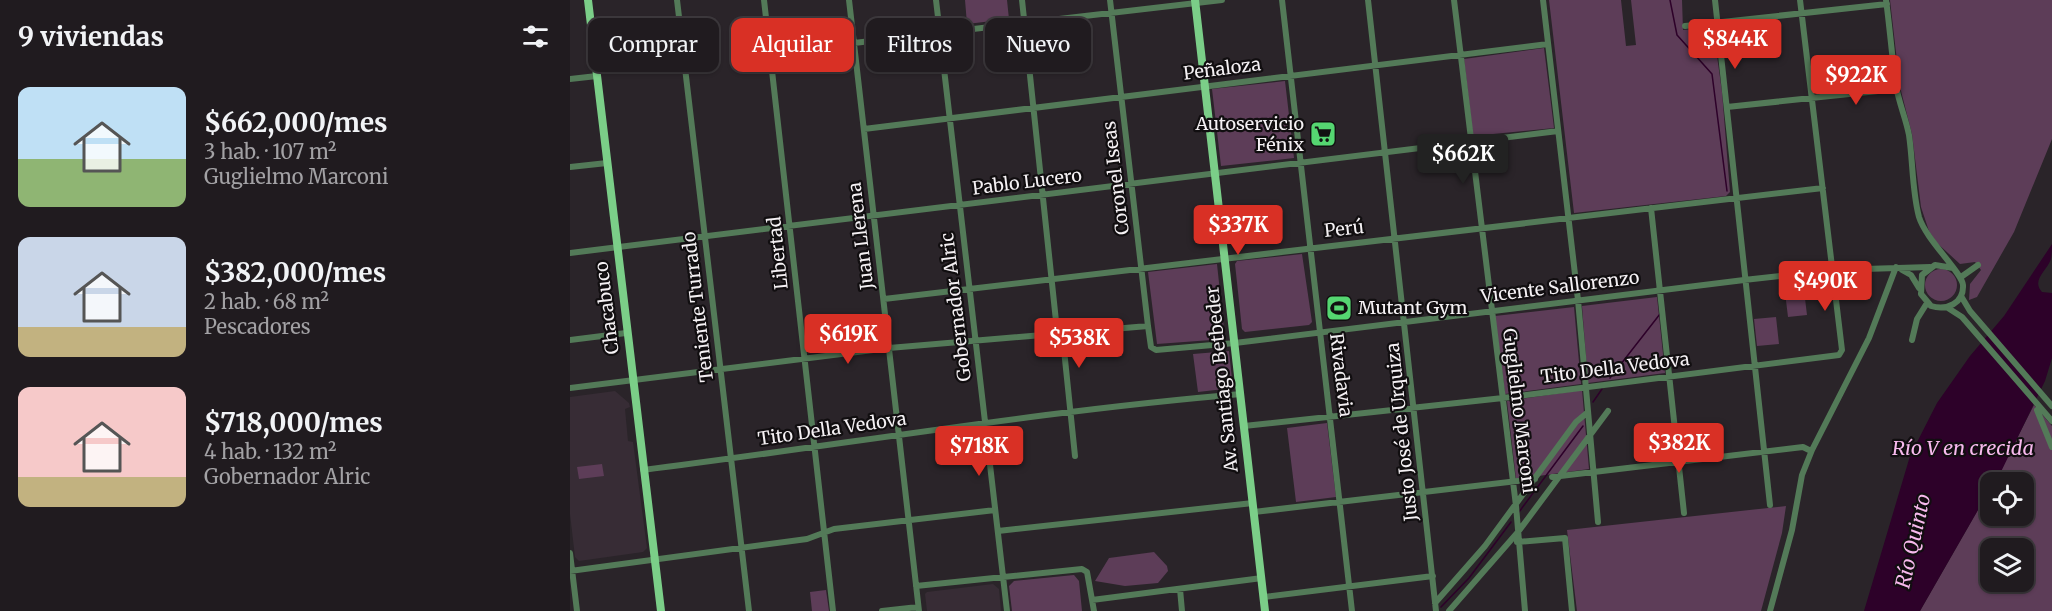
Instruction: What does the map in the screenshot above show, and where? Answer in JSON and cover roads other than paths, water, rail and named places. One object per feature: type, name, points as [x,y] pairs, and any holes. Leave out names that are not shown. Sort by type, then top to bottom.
[{"type":"main road","name":"Chacabuco","points":[[588,0],[661,611]]},
{"type":"main road","name":"Av. Santiago Betbeder","points":[[1195,2],[1265,611]]},
{"type":"street","name":"Teniente Turrado","points":[[677,0],[749,611]]},
{"type":"street","name":"Libertad","points":[[764,0],[833,611]]},
{"type":"street","name":"Juan Llerena","points":[[849,0],[851,18]]},
{"type":"street","name":"Gobernador Alric","points":[[936,0],[938,18]]},
{"type":"street","points":[[1022,0],[1024,18]]},
{"type":"street","name":"Coronel Iseas","points":[[1110,0],[1148,326],[1151,346],[1156,351]]},
{"type":"street","points":[[1072,18],[1222,0]]},
{"type":"street","name":"Rivadavia","points":[[1282,0],[1353,611]]},
{"type":"street","name":"Justo José de Urquiza","points":[[1368,0],[1406,321],[1436,611]]},
{"type":"street","name":"Guglielmo Marconi","points":[[1454,0],[1469,141],[1516,506],[1517,542],[1525,611]]},
{"type":"street","points":[[1543,0],[1578,300],[1598,522]]},
{"type":"street","points":[[1714,0],[1727,107],[1743,280],[1770,505]]},
{"type":"street","points":[[1800,0],[1832,270]]},
{"type":"street","points":[[1685,26],[1887,2],[1897,89],[1909,134],[1919,215],[1930,240],[1961,277],[1961,296],[1970,311],[2052,406]]},
{"type":"street","points":[[854,43],[866,42]]},
{"type":"street","name":"Juan Llerena","points":[[854,43],[919,609]]},
{"type":"street","name":"Peñaloza","points":[[864,129],[1034,110],[1548,44]]},
{"type":"street","name":"Gobernador Alric","points":[[944,72],[1007,611]]},
{"type":"street","points":[[1030,72],[1056,321],[1060,332],[1075,456]]},
{"type":"street","points":[[570,79],[597,76]]},
{"type":"street","points":[[1727,107],[1897,89]]},
{"type":"street","name":"Pablo Lucero","points":[[570,253],[1558,131]]},
{"type":"street","points":[[570,167],[607,163]]},
{"type":"street","name":"Perú","points":[[884,299],[1823,188]]},
{"type":"street","points":[[1651,208],[1661,282],[1659,291],[1684,513]]},
{"type":"street","points":[[1920,290],[1920,279],[1930,267],[1940,265],[1953,268]]},
{"type":"street","points":[[1961,277],[1978,266]]},
{"type":"street","points":[[1770,611],[1791,530],[1797,492],[1811,451],[1869,338],[1896,267],[1911,275],[1927,303],[1938,308],[1948,308],[1962,317],[2052,421]]},
{"type":"street","name":"Vicente Sallorenzo","points":[[1156,351],[1832,270],[1896,267],[1912,270],[1930,267]]},
{"type":"street","name":"Tito Della Vedova","points":[[1244,426],[1503,398],[1585,386],[1835,357],[1842,350],[1832,270]]},
{"type":"street","points":[[1948,308],[1961,296]]},
{"type":"street","points":[[1912,340],[1917,319],[1927,303]]},
{"type":"street","points":[[570,388],[889,348],[1148,326]]},
{"type":"street","points":[[570,340],[626,333]]},
{"type":"street","name":"Tito Della Vedova","points":[[643,470],[1071,412],[1241,394]]},
{"type":"street","points":[[2037,410],[2052,447]]},
{"type":"street","points":[[1449,611],[1518,531],[1555,476],[1608,411]]},
{"type":"street","points":[[1435,603],[1465,572],[1576,422],[1588,412]]},
{"type":"street","points":[[1555,476],[1803,447],[1811,451]]},
{"type":"street","points":[[998,531],[1341,501],[1535,479]]},
{"type":"street","points":[[571,571],[807,539],[825,531],[995,510]]},
{"type":"street","points":[[1517,542],[1564,538],[1572,611]]},
{"type":"street","points":[[570,553],[577,611]]},
{"type":"street","points":[[916,586],[1078,569],[1087,572],[1094,611]]},
{"type":"street","points":[[1264,597],[1432,576]]},
{"type":"street","points":[[1092,600],[1262,578]]},
{"type":"street","points":[[1180,589],[1182,611]]},
{"type":"street","points":[[882,611],[919,609]]},
{"type":"water","name":"Río V en crecida","points":[[2052,244],[2051,259],[2038,283],[2042,292],[2052,293],[2052,358],[2045,381],[2001,472],[1980,472],[1980,506],[1920,611],[1864,611],[1910,456],[1937,403],[1970,356],[2004,316]]},
{"type":"waterway","points":[[1670,0],[1677,35],[1712,74],[1727,191]]},
{"type":"waterway","points":[[1610,378],[1660,314]]},
{"type":"waterway","points":[[1593,402],[1602,389]]},
{"type":"waterway","points":[[1519,512],[1583,426]]},
{"type":"waterway","points":[[1441,607],[1469,578],[1511,522]]},
{"type":"place","name":"Autoservicio Fénix","points":[[1323,134]]},
{"type":"place","name":"Mutant Gym","points":[[1339,308]]},
{"type":"water label","name":"Río Quinto","points":[[1913,541]]}]
